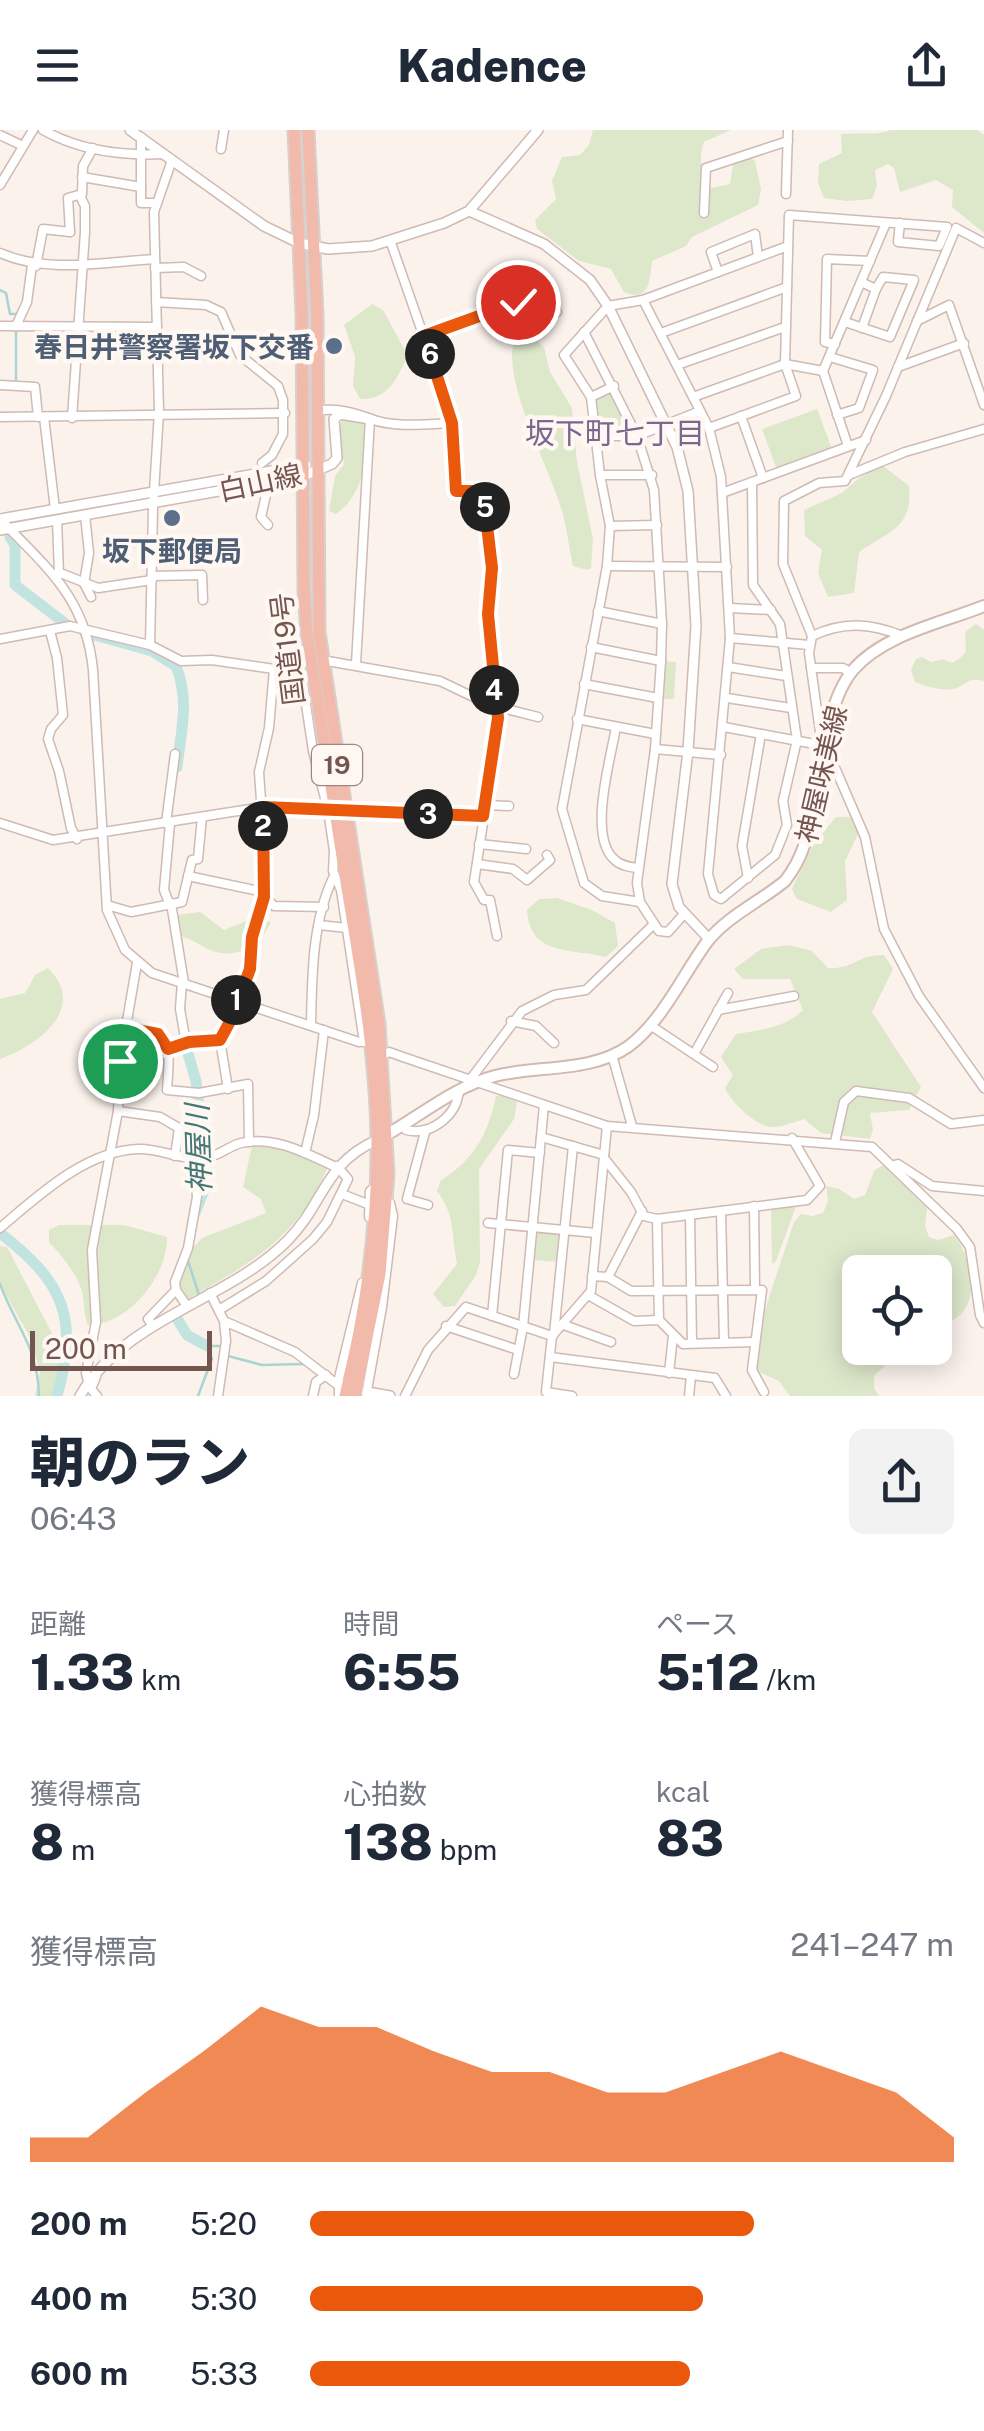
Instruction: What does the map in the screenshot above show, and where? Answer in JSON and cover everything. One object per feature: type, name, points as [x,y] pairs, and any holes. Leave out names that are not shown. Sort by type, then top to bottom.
[{"type":"highway","name":"国道19号","points":[[294,130],[304,591],[311,662],[337,766],[340,875],[382,1137]]},
{"type":"highway","name":"国道19号","points":[[308,130],[318,314],[317,590],[311,662]]},
{"type":"highway","name":"国道19号","points":[[336,810],[385,1054],[380,1274],[363,1394]]},
{"type":"highway","name":"国道19号","points":[[342,1391],[363,1295],[371,1209],[381,1189]]},
{"type":"main road","name":"神屋味美線","points":[[382,1137],[473,1081],[612,1056],[630,1045],[650,1025],[709,940],[772,892],[794,869],[807,840],[825,746],[850,673],[874,652],[904,636],[984,606]]},
{"type":"street","points":[[0,184],[33,130]]},
{"type":"street","points":[[42,130],[93,148],[168,157]]},
{"type":"street","points":[[130,130],[264,226],[299,243],[352,250],[469,211],[538,130]]},
{"type":"street","points":[[220,149],[224,130]]},
{"type":"street","points":[[786,194],[788,130]]},
{"type":"street","points":[[0,135],[23,146]]},
{"type":"street","points":[[141,135],[141,203],[157,203]]},
{"type":"street","points":[[704,212],[706,168],[788,140]]},
{"type":"street","points":[[72,418],[85,232],[85,206],[80,196],[83,166],[93,148]]},
{"type":"street","points":[[150,645],[160,412],[154,212],[168,157]]},
{"type":"street","points":[[82,177],[141,187]]},
{"type":"street","points":[[70,232],[68,198],[80,196]]},
{"type":"street","points":[[469,211],[556,252],[590,280],[608,306],[677,447],[688,491],[696,650],[672,876],[675,898],[684,914],[709,940]]},
{"type":"street","points":[[708,428],[796,396],[784,364],[788,215],[886,223],[900,223],[947,227],[939,246],[898,242],[900,223]]},
{"type":"street","points":[[848,446],[823,371],[886,223]]},
{"type":"street","points":[[825,746],[820,739],[810,640],[782,564],[784,502],[819,483],[845,481],[956,228],[984,243]]},
{"type":"street","points":[[16,326],[27,302],[43,229],[85,232]]},
{"type":"street","points":[[718,272],[711,252],[755,234],[758,257]]},
{"type":"street","points":[[390,240],[452,423],[456,491],[483,491],[492,568],[488,614],[498,732],[474,882],[484,900],[490,900],[497,936]]},
{"type":"street","points":[[640,902],[602,896],[592,890],[579,874],[562,809],[607,566],[610,526],[591,397],[564,354],[608,306],[643,300],[788,246]]},
{"type":"street","points":[[0,254],[34,266],[155,264],[184,266],[200,276]]},
{"type":"street","points":[[835,344],[825,342],[827,259],[870,261]]},
{"type":"street","points":[[845,322],[862,328],[890,337],[914,280],[882,278],[862,328]]},
{"type":"street","points":[[862,282],[876,289]]},
{"type":"street","points":[[661,333],[787,287]]},
{"type":"street","points":[[643,300],[708,428],[718,459],[730,638],[709,860],[714,895],[721,899],[768,864],[781,843],[786,825],[783,801],[796,740],[780,624],[753,585],[752,482]]},
{"type":"street","points":[[156,302],[206,306],[221,312],[240,355],[278,386],[285,428],[278,447],[262,463]]},
{"type":"street","points":[[424,336],[518,302],[558,312]]},
{"type":"street","points":[[917,321],[950,305],[980,374],[984,404]]},
{"type":"street","points":[[0,326],[157,327]]},
{"type":"street","points":[[678,365],[786,326]]},
{"type":"street","points":[[584,332],[614,386],[652,476],[662,624],[655,749],[638,868],[640,902],[659,932],[668,932],[684,914]]},
{"type":"street","points":[[898,367],[964,343]]},
{"type":"street","points":[[830,356],[873,370],[858,408],[838,415]]},
{"type":"street","points":[[693,397],[784,364],[823,371]]},
{"type":"street","points":[[0,385],[35,388],[56,514],[57,574]]},
{"type":"street","points":[[591,397],[614,386]]},
{"type":"street","points":[[283,400],[301,399]]},
{"type":"street","points":[[324,410],[348,410],[370,419]]},
{"type":"street","points":[[595,436],[637,436],[700,412]]},
{"type":"street","points":[[0,417],[285,413]]},
{"type":"street","points":[[318,468],[332,464],[336,458],[334,419],[340,414],[412,424],[452,423]]},
{"type":"street","points":[[740,416],[763,478]]},
{"type":"street","points":[[356,664],[370,419]]},
{"type":"street","points":[[848,476],[906,452],[984,429]]},
{"type":"street","points":[[722,493],[866,440]]},
{"type":"street","points":[[811,460],[819,483]]},
{"type":"street","name":"白山線","points":[[0,519],[56,514],[318,468]]},
{"type":"street","name":"白山線","points":[[5,530],[56,514],[85,515],[154,497],[270,482],[303,470]]},
{"type":"street","points":[[600,476],[652,476]]},
{"type":"street","points":[[268,525],[261,518],[270,482]]},
{"type":"street","points":[[85,515],[89,553],[84,583],[91,597]]},
{"type":"street","points":[[0,519],[5,530],[57,574],[86,632],[93,670],[107,905],[116,935],[137,963],[152,973],[367,1041],[340,875]]},
{"type":"street","points":[[610,526],[657,525]]},
{"type":"street","points":[[132,542],[153,541]]},
{"type":"street","points":[[607,566],[727,567]]},
{"type":"street","points":[[57,574],[98,588],[152,578],[202,575],[202,600]]},
{"type":"street","points":[[730,608],[771,610]]},
{"type":"street","points":[[598,611],[662,624]]},
{"type":"street","points":[[730,638],[782,643],[810,640],[838,626],[855,624],[904,636]]},
{"type":"street","points":[[0,638],[70,626],[150,645],[181,661],[212,660],[274,669],[311,662],[356,664],[440,681],[497,708],[538,718]]},
{"type":"street","points":[[50,632],[63,715],[50,729],[48,739],[77,839]]},
{"type":"street","points":[[591,647],[660,661]]},
{"type":"street","points":[[311,662],[313,751],[336,810]]},
{"type":"street","points":[[728,667],[786,676]]},
{"type":"street","points":[[812,668],[844,668],[850,673]]},
{"type":"street","points":[[228,1089],[220,1040],[250,969],[252,937],[266,871],[259,772],[269,728],[274,669]]},
{"type":"street","points":[[584,684],[658,698]]},
{"type":"street","points":[[726,698],[790,708]]},
{"type":"street","points":[[578,720],[655,734]]},
{"type":"street","points":[[616,727],[601,810],[602,828],[615,860],[638,868]]},
{"type":"street","points":[[724,728],[825,746]]},
{"type":"street","points":[[748,878],[742,846],[761,734]]},
{"type":"street","points":[[655,749],[721,755]]},
{"type":"street","points":[[313,751],[337,766]]},
{"type":"street","points":[[176,754],[164,890],[170,903],[183,982],[180,1009],[186,1043]]},
{"type":"street","points":[[823,760],[833,763],[858,816],[872,860],[884,929],[919,996],[984,1088]]},
{"type":"street","points":[[485,805],[509,806]]},
{"type":"street","points":[[0,823],[38,838],[77,839],[263,807],[483,816]]},
{"type":"street","points":[[107,905],[126,912],[143,912],[183,900],[192,860],[198,859],[202,818]]},
{"type":"street","points":[[479,844],[526,850]]},
{"type":"street","points":[[476,864],[513,869],[527,880],[550,860],[547,855]]},
{"type":"street","points":[[311,1026],[312,967],[319,925],[340,875]]},
{"type":"street","points":[[188,876],[263,895],[274,906],[324,907]]},
{"type":"street","points":[[319,925],[347,928]]},
{"type":"street","points":[[473,1081],[522,1010],[554,995],[586,990],[653,925]]},
{"type":"street","points":[[89,1395],[86,1373],[96,1322],[92,1250],[118,1112],[120,1061],[137,963]]},
{"type":"street","points":[[694,1054],[728,993]]},
{"type":"street","points":[[718,1010],[794,996]]},
{"type":"street","points":[[512,1022],[536,1026],[554,1043]]},
{"type":"street","points":[[650,1025],[713,1067]]},
{"type":"street","points":[[126,1028],[158,1034],[168,1049],[167,1090],[200,1093],[248,1084],[248,1142]]},
{"type":"street","points":[[305,1153],[314,1115],[324,1030]]},
{"type":"street","points":[[168,1049],[220,1040]]},
{"type":"street","points":[[385,1054],[608,1126],[872,1147],[970,1246],[984,1322]]},
{"type":"street","points":[[612,1056],[632,1126]]},
{"type":"street","points":[[403,1125],[406,1130],[425,1132],[438,1126],[459,1098],[459,1090]]},
{"type":"street","points":[[835,1142],[844,1102],[856,1091],[908,1098],[951,1124],[984,1120]]},
{"type":"street","points":[[514,1374],[523,1327],[544,1105]]},
{"type":"street","points":[[118,1112],[160,1117],[178,1128],[175,1156]]},
{"type":"street","points":[[553,1335],[588,1295],[608,1126]]},
{"type":"street","points":[[425,1132],[407,1200],[428,1205]]},
{"type":"street","points":[[88,1382],[122,1346],[266,1260],[307,1218],[337,1166],[354,1150],[382,1137]]},
{"type":"street","points":[[542,1137],[604,1156],[632,1192],[644,1216],[657,1219],[807,1200],[820,1186],[792,1138]]},
{"type":"street","points":[[0,1228],[45,1190],[111,1155],[142,1149],[206,1158],[248,1142],[280,1145],[337,1166],[348,1179],[314,1239],[266,1281],[219,1310]]},
{"type":"street","points":[[572,1396],[546,1392],[573,1146]]},
{"type":"street","points":[[492,1316],[508,1150],[540,1153]]},
{"type":"street","points":[[187,1306],[177,1293],[176,1272],[188,1248],[196,1197],[194,1158]]},
{"type":"street","points":[[892,1166],[898,1164],[938,1188],[984,1191]]},
{"type":"street","points":[[342,1194],[371,1209]]},
{"type":"street","points":[[754,1206],[755,1289]]},
{"type":"street","points":[[721,1211],[724,1342]]},
{"type":"street","points":[[608,1277],[642,1212]]},
{"type":"street","points":[[690,1216],[692,1343]]},
{"type":"street","points":[[657,1219],[659,1320],[683,1344],[755,1342]]},
{"type":"street","points":[[488,1222],[596,1233]]},
{"type":"street","points":[[592,1276],[608,1277],[631,1291],[762,1290],[752,1370],[764,1392]]},
{"type":"street","points":[[153,1326],[148,1319],[177,1293]]},
{"type":"street","points":[[210,1293],[224,1321],[226,1341],[218,1396]]},
{"type":"street","points":[[588,1295],[634,1321],[659,1320]]},
{"type":"street","points":[[405,1396],[428,1350],[466,1306],[553,1335]]},
{"type":"street","points":[[224,1321],[295,1352],[342,1391]]},
{"type":"street","points":[[446,1326],[518,1350]]},
{"type":"street","points":[[564,1326],[611,1342]]},
{"type":"street","points":[[668,1373],[673,1336]]},
{"type":"street","points":[[550,1357],[715,1378],[726,1396]]},
{"type":"street","points":[[89,1395],[96,1373]]},
{"type":"street","points":[[312,1396],[316,1382],[326,1375]]},
{"type":"street","points":[[689,1396],[692,1376]]},
{"type":"street","points":[[363,1394],[390,1396]]},
{"type":"green space","points":[[593,130],[731,130],[704,142],[703,171],[711,188],[730,184],[733,164],[748,156],[755,161],[761,189],[758,205],[652,261],[647,288],[639,295],[624,292],[611,269],[579,261],[537,229],[535,220],[556,199],[552,181],[562,157],[580,155],[589,145]]},
{"type":"green space","points":[[977,130],[984,135],[984,233],[952,207],[953,190],[936,180],[900,192],[894,168],[888,164],[875,170],[877,186],[872,199],[824,198],[818,183],[819,164],[842,153],[841,134]]},
{"type":"green space","points":[[372,304],[383,310],[408,356],[385,392],[360,399],[353,386],[355,356],[344,325]]},
{"type":"green space","points":[[527,332],[544,347],[550,372],[572,408],[577,462],[593,539],[591,568],[587,570],[573,566],[562,511],[518,393],[513,348],[519,333]]},
{"type":"green space","points":[[611,390],[631,433],[599,433],[595,402]]},
{"type":"green space","points":[[817,409],[832,449],[777,470],[762,429]]},
{"type":"green space","points":[[344,418],[363,421],[367,427],[366,452],[358,486],[336,514],[329,511],[335,476],[344,464],[339,434]]},
{"type":"green space","points":[[882,465],[909,486],[907,511],[889,533],[859,552],[854,593],[828,597],[818,573],[822,550],[805,536],[804,510],[842,493]]},
{"type":"green space","points":[[976,624],[984,630],[984,681],[973,680],[948,689],[915,682],[911,670],[916,659],[952,663],[959,659],[965,653],[966,631]]},
{"type":"green space","points":[[663,661],[676,662],[674,699],[661,699]]},
{"type":"green space","points":[[836,817],[852,817],[858,834],[845,861],[847,900],[831,912],[797,899],[792,889],[813,845]]},
{"type":"green space","points":[[557,898],[615,923],[618,946],[606,957],[544,943],[530,925],[527,910],[539,899]]},
{"type":"green space","points":[[200,912],[224,930],[254,918],[271,922],[249,948],[225,953],[211,951],[177,935],[177,915]]},
{"type":"green space","points":[[789,945],[812,951],[828,968],[884,955],[893,969],[872,1012],[921,1087],[909,1110],[870,1113],[870,1139],[821,1133],[804,1119],[779,1127],[764,1125],[744,1112],[725,1088],[733,1075],[721,1057],[736,1034],[780,1024],[803,1010],[790,979],[743,979],[734,969],[761,949]]},
{"type":"green space","points":[[48,968],[59,983],[61,1011],[42,1035],[0,1059],[0,999],[25,993],[35,975]]},
{"type":"green space","points":[[507,1095],[517,1102],[514,1119],[479,1169],[480,1262],[455,1306],[444,1307],[433,1294],[457,1264],[450,1217],[437,1191],[441,1180],[478,1145],[496,1096]]},
{"type":"green space","points":[[252,1146],[291,1149],[328,1167],[300,1215],[267,1249],[180,1304],[175,1299],[189,1252],[202,1238],[266,1213],[261,1199],[243,1187]]},
{"type":"green space","points":[[883,1165],[927,1208],[925,1226],[929,1237],[938,1240],[954,1235],[968,1262],[972,1283],[968,1303],[952,1320],[952,1255],[842,1255],[842,1365],[885,1365],[874,1376],[879,1396],[790,1396],[779,1381],[757,1371],[763,1316],[794,1222],[801,1214],[823,1213],[828,1201],[826,1186],[854,1199],[865,1195],[874,1171]]},
{"type":"green space","points":[[796,1206],[776,1261],[772,1264],[771,1208]]},
{"type":"green space","points":[[59,1225],[124,1225],[167,1237],[166,1252],[153,1282],[131,1307],[118,1317],[88,1325],[77,1278],[49,1242],[49,1230]]},
{"type":"green space","points":[[537,1230],[561,1232],[559,1262],[532,1260]]},
{"type":"green space","points":[[0,1246],[7,1247],[58,1345],[62,1367],[55,1396],[35,1396],[40,1372],[31,1339],[0,1284]]},
{"type":"waterway","points":[[0,290],[6,293],[10,314],[20,314]]},
{"type":"waterway","points":[[16,331],[16,383]]},
{"type":"waterway","name":"神屋川","points":[[10,537],[15,545],[15,585],[66,624]]},
{"type":"waterway","name":"神屋川","points":[[84,632],[152,651],[176,666],[184,704],[177,767]]},
{"type":"waterway","name":"神屋川","points":[[186,1047],[196,1081],[202,1135],[199,1161],[204,1190],[195,1213]]},
{"type":"waterway","points":[[0,1233],[39,1268],[61,1304],[66,1345],[57,1396]]},
{"type":"waterway","points":[[187,1258],[199,1295]]},
{"type":"waterway","points":[[0,1284],[35,1364],[39,1396]]},
{"type":"waterway","name":"神屋川","points":[[176,1317],[187,1335],[207,1346]]},
{"type":"waterway","points":[[198,1396],[212,1359],[207,1346],[222,1346]]},
{"type":"waterway","points":[[228,1356],[262,1365],[304,1364]]},
{"type":"waterway","points":[[319,1366],[326,1371]]},
{"type":"place","name":"春日井警察署坂下交番","points":[[334,346]]},
{"type":"place","name":"坂下郵便局","points":[[172,518]]},
{"type":"district","name":"坂下町七丁目","points":[[615,433]]},
{"type":"route","points":[[120,1061],[126,1028],[152,1031],[168,1049],[189,1042],[220,1040],[250,969],[252,937],[264,897],[263,807],[483,816],[498,732],[488,614],[492,568],[483,491],[456,491],[452,423],[424,336],[518,302]]}]
